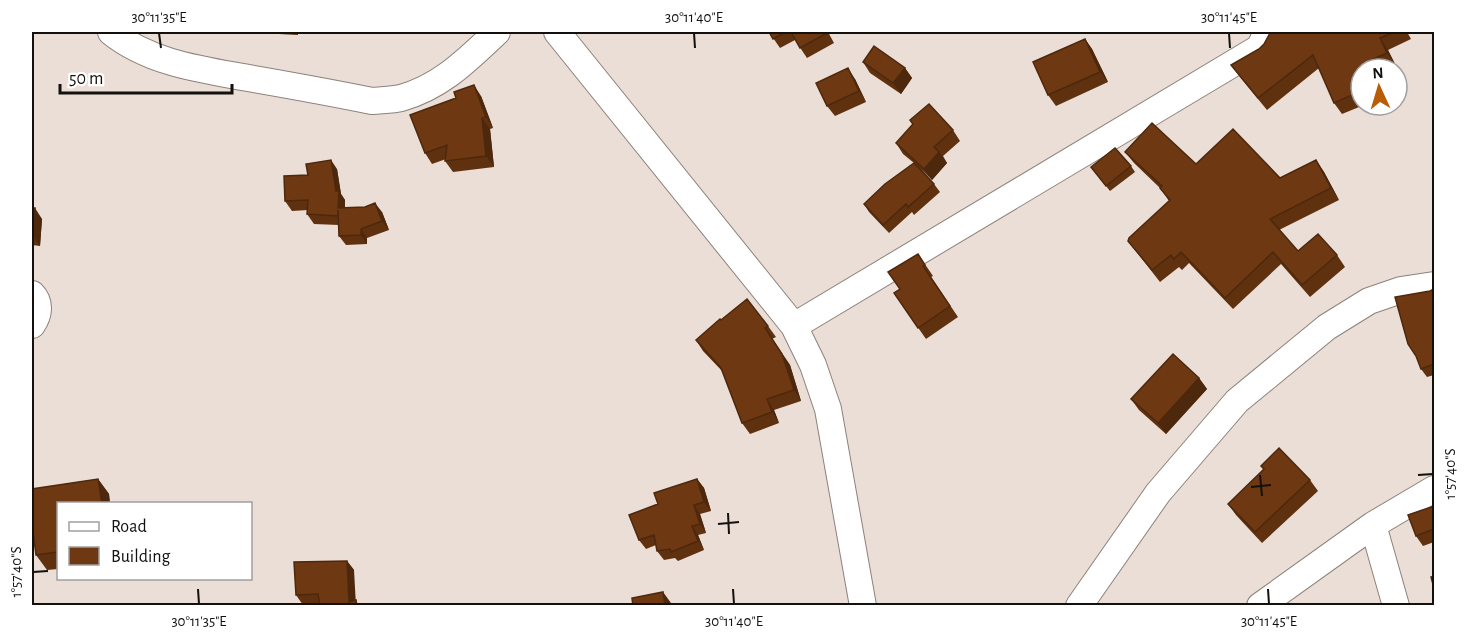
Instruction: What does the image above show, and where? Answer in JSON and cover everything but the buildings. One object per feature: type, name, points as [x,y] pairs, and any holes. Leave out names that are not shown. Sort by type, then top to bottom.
[{"type":"street","points":[[111,32],[124,42],[165,60],[201,69],[372,100],[400,98],[439,82],[497,32]]},
{"type":"street","points":[[557,32],[794,326],[813,365],[828,409],[863,606]]},
{"type":"street","points":[[794,326],[1259,48],[1265,37],[1264,32]]},
{"type":"street","points":[[1079,606],[1158,493],[1237,401],[1327,327],[1369,302],[1401,290],[1434,285]]},
{"type":"street","points":[[32,294],[37,299],[39,309],[32,326]]},
{"type":"street","points":[[1260,606],[1373,525],[1434,489]]},
{"type":"street","points":[[1373,525],[1396,606]]}]
